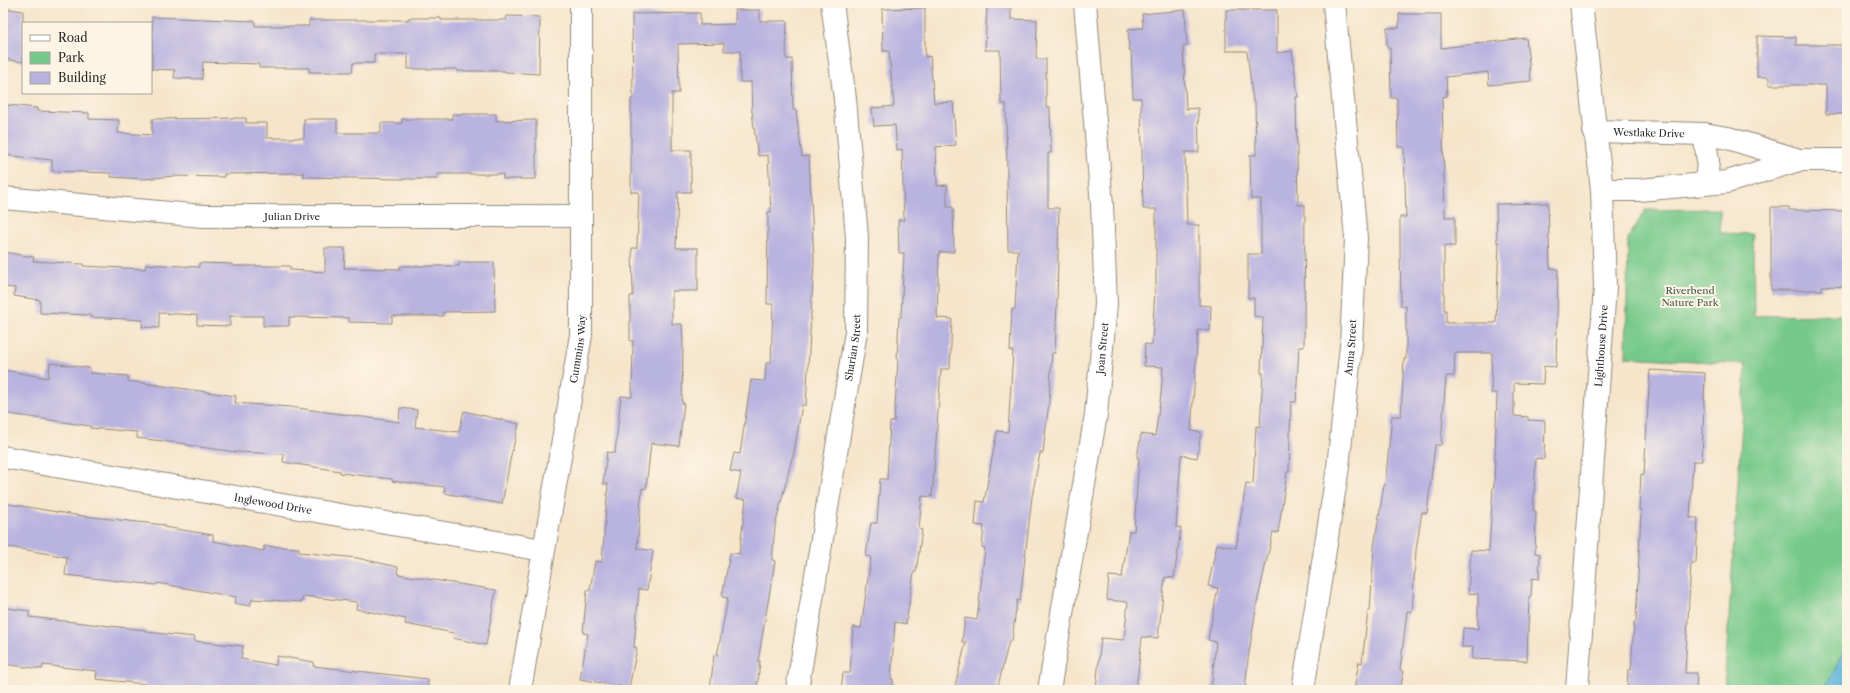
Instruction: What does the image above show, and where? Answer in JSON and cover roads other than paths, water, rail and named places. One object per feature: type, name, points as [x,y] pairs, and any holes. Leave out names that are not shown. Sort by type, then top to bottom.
[{"type":"street","name":"Cummins Way","points":[[520,690],[581,335],[581,3]]},
{"type":"street","name":"Sharian Street","points":[[797,690],[856,332],[857,237],[845,99],[832,3]]},
{"type":"street","name":"Joan Street","points":[[1049,690],[1096,414],[1106,304],[1102,205],[1085,3]]},
{"type":"street","name":"Anna Street","points":[[1303,690],[1338,468],[1351,346],[1356,238],[1334,3]]},
{"type":"street","name":"Lighthouse Drive","points":[[1578,690],[1605,287],[1602,190],[1594,131],[1581,3]]},
{"type":"street","name":"Westlake Drive","points":[[1594,131],[1704,134],[1728,138],[1799,160]]},
{"type":"street","points":[[1704,134],[1708,161],[1706,183]]},
{"type":"street","name":"Westlake Drive","points":[[1602,190],[1639,190],[1727,182],[1799,160],[1847,160]]},
{"type":"street","name":"Julian Drive","points":[[3,198],[203,216],[582,216]]},
{"type":"street","name":"Inglewood Drive","points":[[3,457],[543,550]]},
{"type":"water","points":[[1847,645],[1847,690],[1824,690]]},
{"type":"park label","name":"Riverbend Nature Park","points":[[1690,296]]}]
